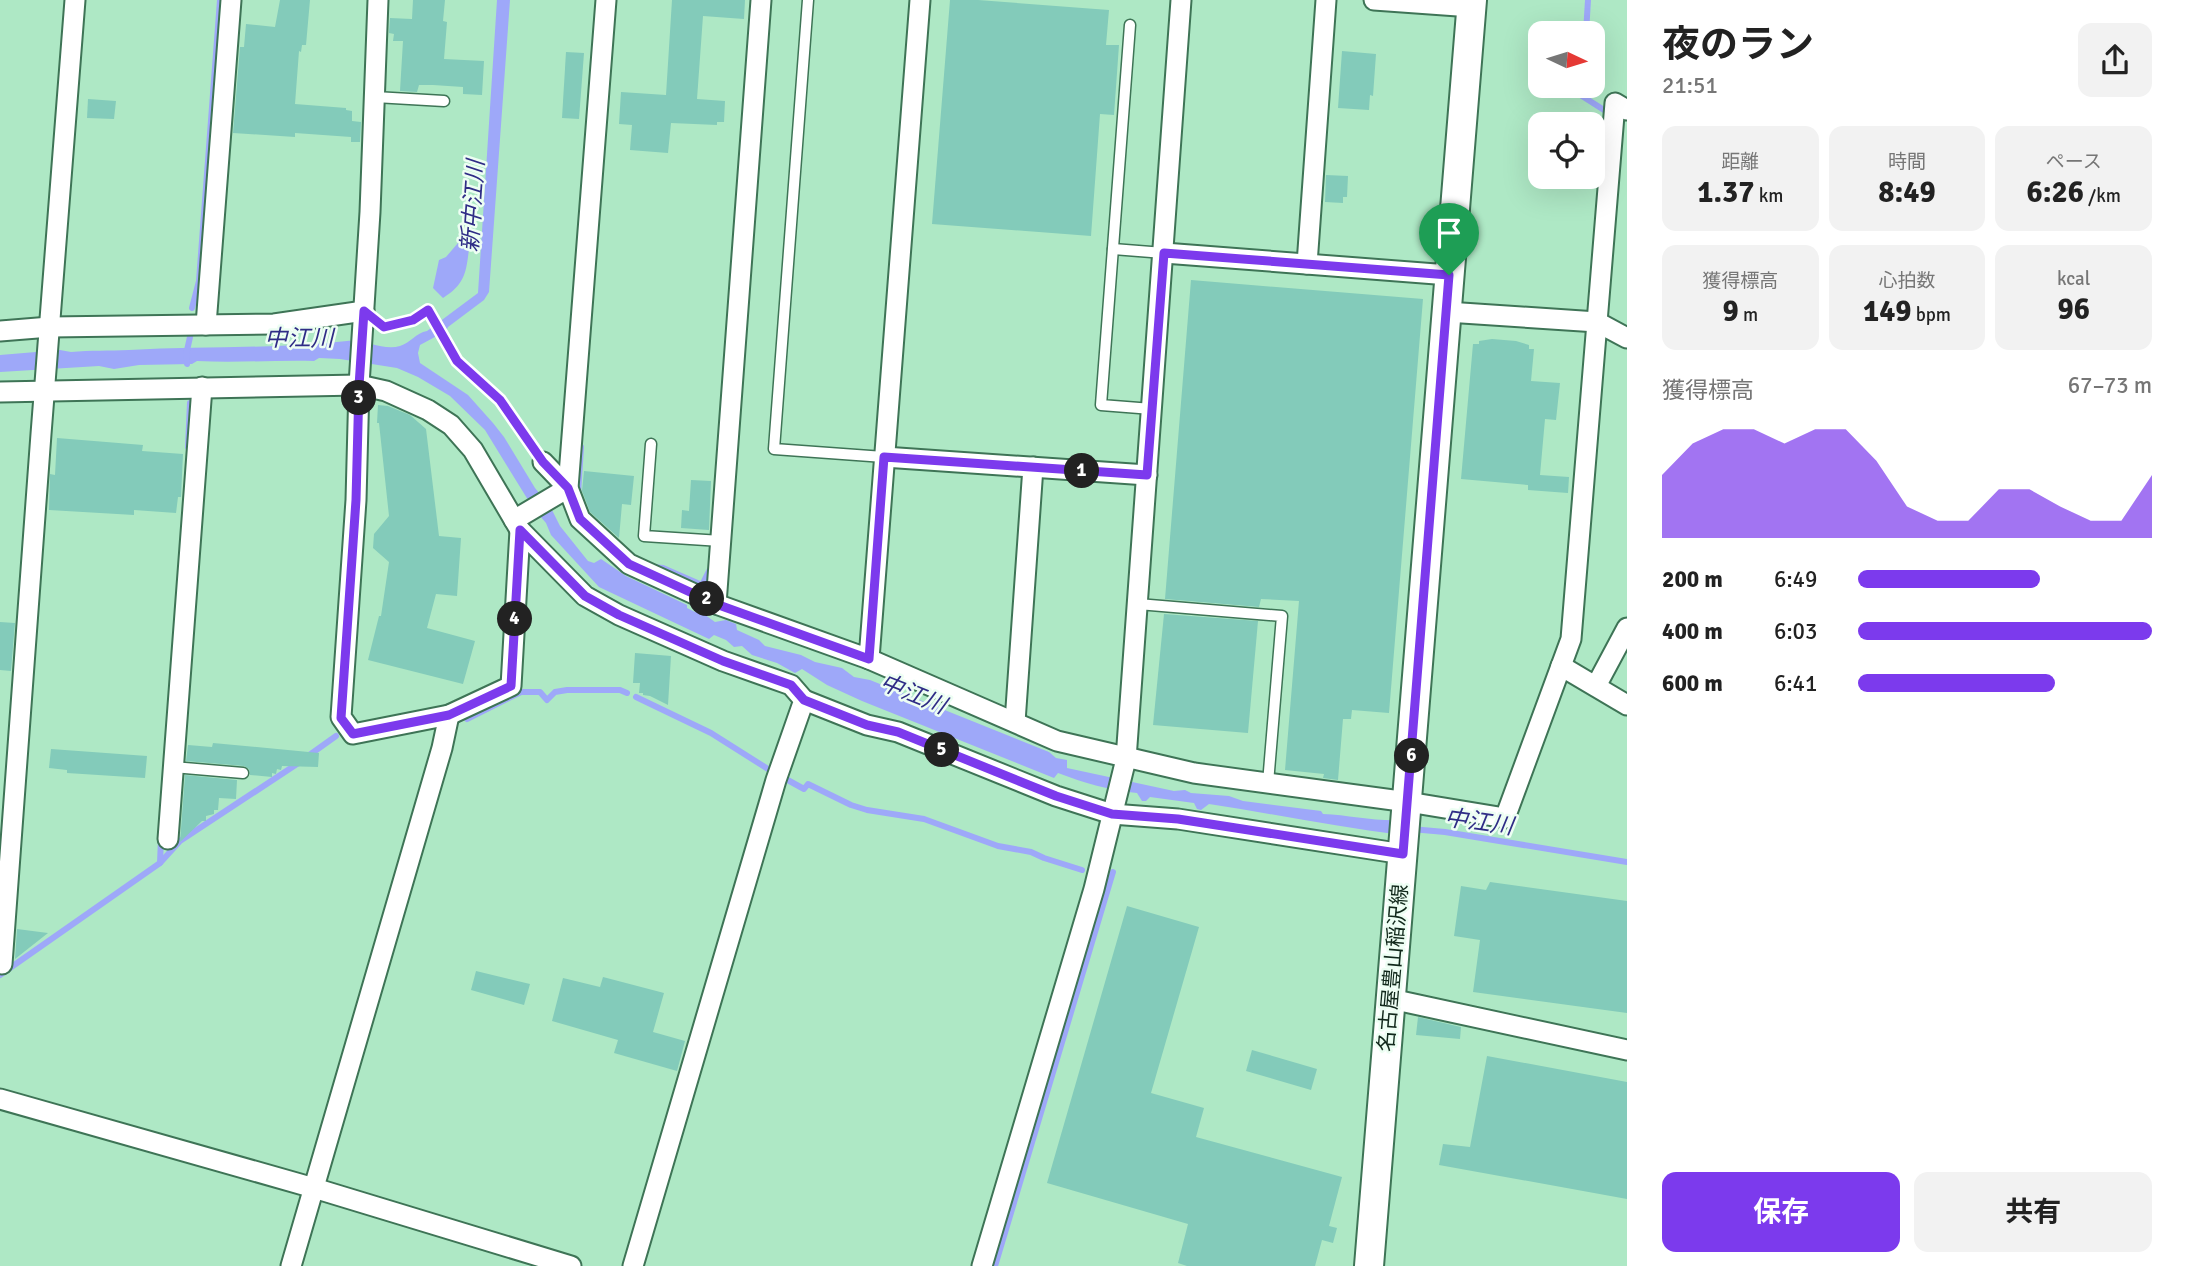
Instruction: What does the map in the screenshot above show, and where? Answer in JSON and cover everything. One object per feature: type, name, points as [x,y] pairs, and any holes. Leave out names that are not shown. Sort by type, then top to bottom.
[{"type":"main road","name":"名古屋豊山稲沢線","points":[[1369,1266],[1472,4]]},
{"type":"street","points":[[2,964],[75,0]]},
{"type":"street","points":[[206,325],[231,0]]},
{"type":"street","points":[[378,0],[356,500],[341,718],[353,734],[449,715],[511,686],[518,523]]},
{"type":"street","points":[[518,523],[564,490],[607,0]]},
{"type":"street","points":[[716,604],[761,0]]},
{"type":"street","points":[[869,659],[920,0]]},
{"type":"street","points":[[982,1266],[1094,889],[1126,757],[1181,0]]},
{"type":"street","points":[[1307,264],[1326,0]]},
{"type":"street","points":[[1374,0],[1472,4]]},
{"type":"street","points":[[543,462],[564,490],[580,519],[629,564],[716,604],[869,659],[1057,741],[1194,773],[1505,818],[1571,639],[1615,103],[1627,110]]},
{"type":"street","points":[[1164,253],[1449,275]]},
{"type":"street","points":[[1447,312],[1597,322],[1627,338]]},
{"type":"street","points":[[0,331],[49,332],[363,321]]},
{"type":"street","points":[[0,392],[202,387],[360,376],[428,410],[451,425],[473,450],[518,523],[585,596],[619,615],[723,661],[791,685],[804,700],[867,725],[898,732],[1056,796],[1113,809],[1403,852]]},
{"type":"street","points":[[168,839],[202,387]]},
{"type":"street","points":[[884,457],[1147,475]]},
{"type":"street","points":[[1015,722],[1033,467]]},
{"type":"street","points":[[1596,686],[1627,628]]},
{"type":"street","points":[[1561,666],[1627,705]]},
{"type":"street","points":[[633,1266],[776,780],[804,700]]},
{"type":"street","points":[[291,1266],[442,748],[449,715]]},
{"type":"street","points":[[1391,999],[1627,1050]]},
{"type":"street","points":[[0,1099],[314,1188],[571,1266]]},
{"type":"lane","points":[[808,0],[774,449],[884,457]]},
{"type":"lane","points":[[1130,24],[1101,405],[1152,409]]},
{"type":"lane","points":[[375,97],[444,102]]},
{"type":"lane","points":[[1112,249],[1164,253]]},
{"type":"lane","points":[[651,444],[644,536],[721,541]]},
{"type":"lane","points":[[1138,604],[1282,616],[1268,783]]},
{"type":"lane","points":[[173,767],[243,773]]},
{"type":"path","points":[[363,321],[384,327],[413,320],[428,310],[457,361],[500,400],[543,462]]},
{"type":"water","points":[[497,0],[510,0],[489,292],[484,300],[446,331],[420,345],[418,353],[420,363],[468,395],[493,423],[535,488],[550,506],[560,526],[588,561],[594,563],[601,559],[626,576],[687,605],[687,608],[695,612],[701,612],[715,622],[726,620],[736,624],[737,630],[759,640],[765,646],[842,668],[854,677],[870,680],[1049,752],[1056,758],[1067,760],[1067,768],[1174,791],[1229,796],[1243,801],[1321,811],[1323,814],[1404,820],[1402,835],[1209,804],[1201,810],[1197,809],[1194,803],[1150,797],[1142,801],[1137,793],[1097,786],[1058,773],[1054,778],[862,701],[827,685],[802,669],[795,673],[777,663],[752,655],[742,646],[734,647],[714,635],[709,639],[599,587],[551,535],[546,523],[533,508],[485,430],[450,396],[397,368],[319,358],[314,361],[197,361],[192,364],[139,365],[114,369],[99,366],[0,372],[0,355],[60,350],[71,352],[354,341],[394,347],[404,345],[427,331],[478,293]]},
{"type":"water","points":[[458,243],[469,249],[465,271],[456,288],[443,298],[433,288],[439,260],[446,257]]},
{"type":"building","points":[[280,0],[310,0],[306,45],[302,45],[301,52],[299,51],[295,104],[346,108],[352,111],[352,121],[361,122],[360,142],[351,142],[351,137],[295,133],[295,137],[233,133],[240,47],[244,47],[246,24],[275,27]]},
{"type":"building","points":[[413,0],[445,0],[443,21],[447,22],[444,59],[484,61],[482,95],[463,94],[463,87],[433,85],[419,85],[417,92],[400,91],[403,41],[393,41],[394,34],[389,33],[390,18],[412,19]]},
{"type":"building","points":[[672,0],[745,0],[744,19],[703,16],[697,99],[725,101],[724,122],[717,122],[717,125],[671,123],[668,153],[630,150],[632,125],[619,124],[621,92],[666,95]]},
{"type":"building","points":[[950,0],[1109,10],[1106,45],[1119,45],[1114,115],[1100,114],[1091,236],[932,224]]},
{"type":"building","points":[[1342,51],[1376,54],[1373,96],[1370,95],[1369,110],[1338,108]]},
{"type":"building","points":[[566,52],[584,53],[579,119],[562,118]]},
{"type":"building","points":[[88,99],[116,101],[114,119],[87,118]]},
{"type":"building","points":[[1326,175],[1348,176],[1347,197],[1343,197],[1343,203],[1325,202]]},
{"type":"building","points":[[1191,280],[1423,299],[1389,713],[1352,710],[1351,719],[1343,719],[1338,780],[1323,778],[1324,774],[1285,770],[1299,601],[1261,599],[1259,607],[1165,599]]},
{"type":"building","points":[[1492,339],[1529,345],[1529,349],[1534,349],[1531,381],[1560,383],[1556,420],[1545,419],[1540,475],[1569,477],[1568,493],[1528,490],[1528,485],[1461,479],[1473,344]]},
{"type":"building","points":[[378,405],[410,415],[426,429],[439,536],[461,538],[457,596],[436,594],[427,628],[475,641],[463,684],[368,660],[381,616],[389,562],[373,548],[374,534],[389,516],[377,423]]},
{"type":"building","points":[[57,438],[143,445],[142,451],[183,454],[181,497],[178,497],[176,513],[134,510],[134,515],[49,510],[50,474],[55,475]]},
{"type":"building","points":[[584,471],[634,476],[631,505],[622,504],[619,538],[590,512],[582,491]]},
{"type":"building","points":[[691,480],[711,481],[709,530],[681,528],[682,510],[689,511]]},
{"type":"building","points":[[1164,614],[1258,621],[1248,733],[1153,725]]},
{"type":"building","points":[[0,622],[15,623],[11,671],[0,670]]},
{"type":"building","points":[[635,653],[671,656],[668,705],[639,693],[640,683],[633,683]]},
{"type":"building","points":[[213,743],[319,753],[318,767],[282,766],[281,770],[277,769],[276,774],[272,773],[272,777],[250,775],[249,769],[244,766],[186,761],[188,745],[212,747]]},
{"type":"building","points":[[51,749],[147,756],[145,778],[67,773],[67,770],[49,768]]},
{"type":"building","points":[[185,775],[237,780],[236,799],[219,798],[218,810],[206,816],[206,821],[202,821],[180,842]]},
{"type":"building","points":[[1490,882],[1627,901],[1627,1013],[1473,992],[1480,940],[1454,936],[1461,886],[1486,890]]},
{"type":"building","points":[[1127,906],[1199,927],[1151,1093],[1204,1108],[1196,1137],[1342,1177],[1329,1226],[1337,1228],[1333,1243],[1322,1240],[1315,1266],[1187,1266],[1178,1263],[1188,1224],[1047,1183]]},
{"type":"building","points":[[17,929],[48,933],[15,959]]},
{"type":"building","points":[[476,971],[530,984],[524,1005],[471,990]]},
{"type":"building","points":[[603,977],[664,993],[653,1032],[685,1041],[677,1071],[614,1053],[618,1040],[552,1021],[563,978],[600,987]]},
{"type":"building","points":[[1418,1017],[1461,1027],[1460,1039],[1416,1035]]},
{"type":"building","points":[[1252,1050],[1317,1069],[1311,1090],[1246,1071]]},
{"type":"building","points":[[1487,1056],[1627,1082],[1627,1199],[1439,1165],[1443,1144],[1470,1147]]},
{"type":"waterway","points":[[192,308],[199,281],[220,0]]},
{"type":"waterway","points":[[1587,21],[1588,0]]},
{"type":"waterway","points":[[1585,98],[1604,110]]},
{"type":"waterway","points":[[187,364],[190,337]]},
{"type":"waterway","points":[[188,447],[190,403]]},
{"type":"waterway","points":[[578,494],[581,447]]},
{"type":"waterway","points":[[653,567],[663,568],[702,585],[709,571]]},
{"type":"waterway","points":[[467,719],[521,692],[540,692],[547,700],[555,692],[567,690],[620,690],[627,693]]},
{"type":"waterway","points":[[636,697],[711,733],[768,769]]},
{"type":"waterway","points":[[308,756],[336,736]]},
{"type":"waterway","points":[[160,863],[180,841],[300,762]]},
{"type":"waterway","points":[[784,778],[804,789],[808,784],[867,810],[924,819],[998,846],[1031,852],[1082,870]]},
{"type":"waterway","name":"中江川","points":[[1411,829],[1445,832],[1627,862]]},
{"type":"waterway","points":[[0,975],[160,863],[161,839]]},
{"type":"waterway","points":[[995,1266],[1113,872]]},
{"type":"route","points":[[1164,253],[1449,275],[1403,854],[1178,819],[1112,814],[1056,796],[898,732],[867,725],[804,700],[791,685],[723,661],[619,615],[585,596],[520,530],[511,686],[449,715],[353,734],[341,718],[356,500],[364,311],[384,327],[413,320],[428,310],[457,361],[500,400],[543,462],[568,488],[580,519],[629,564],[716,604],[869,659],[884,457],[1147,475],[1164,253]]},
{"type":"water label","name":"新中江川","points":[[473,206]]}]
